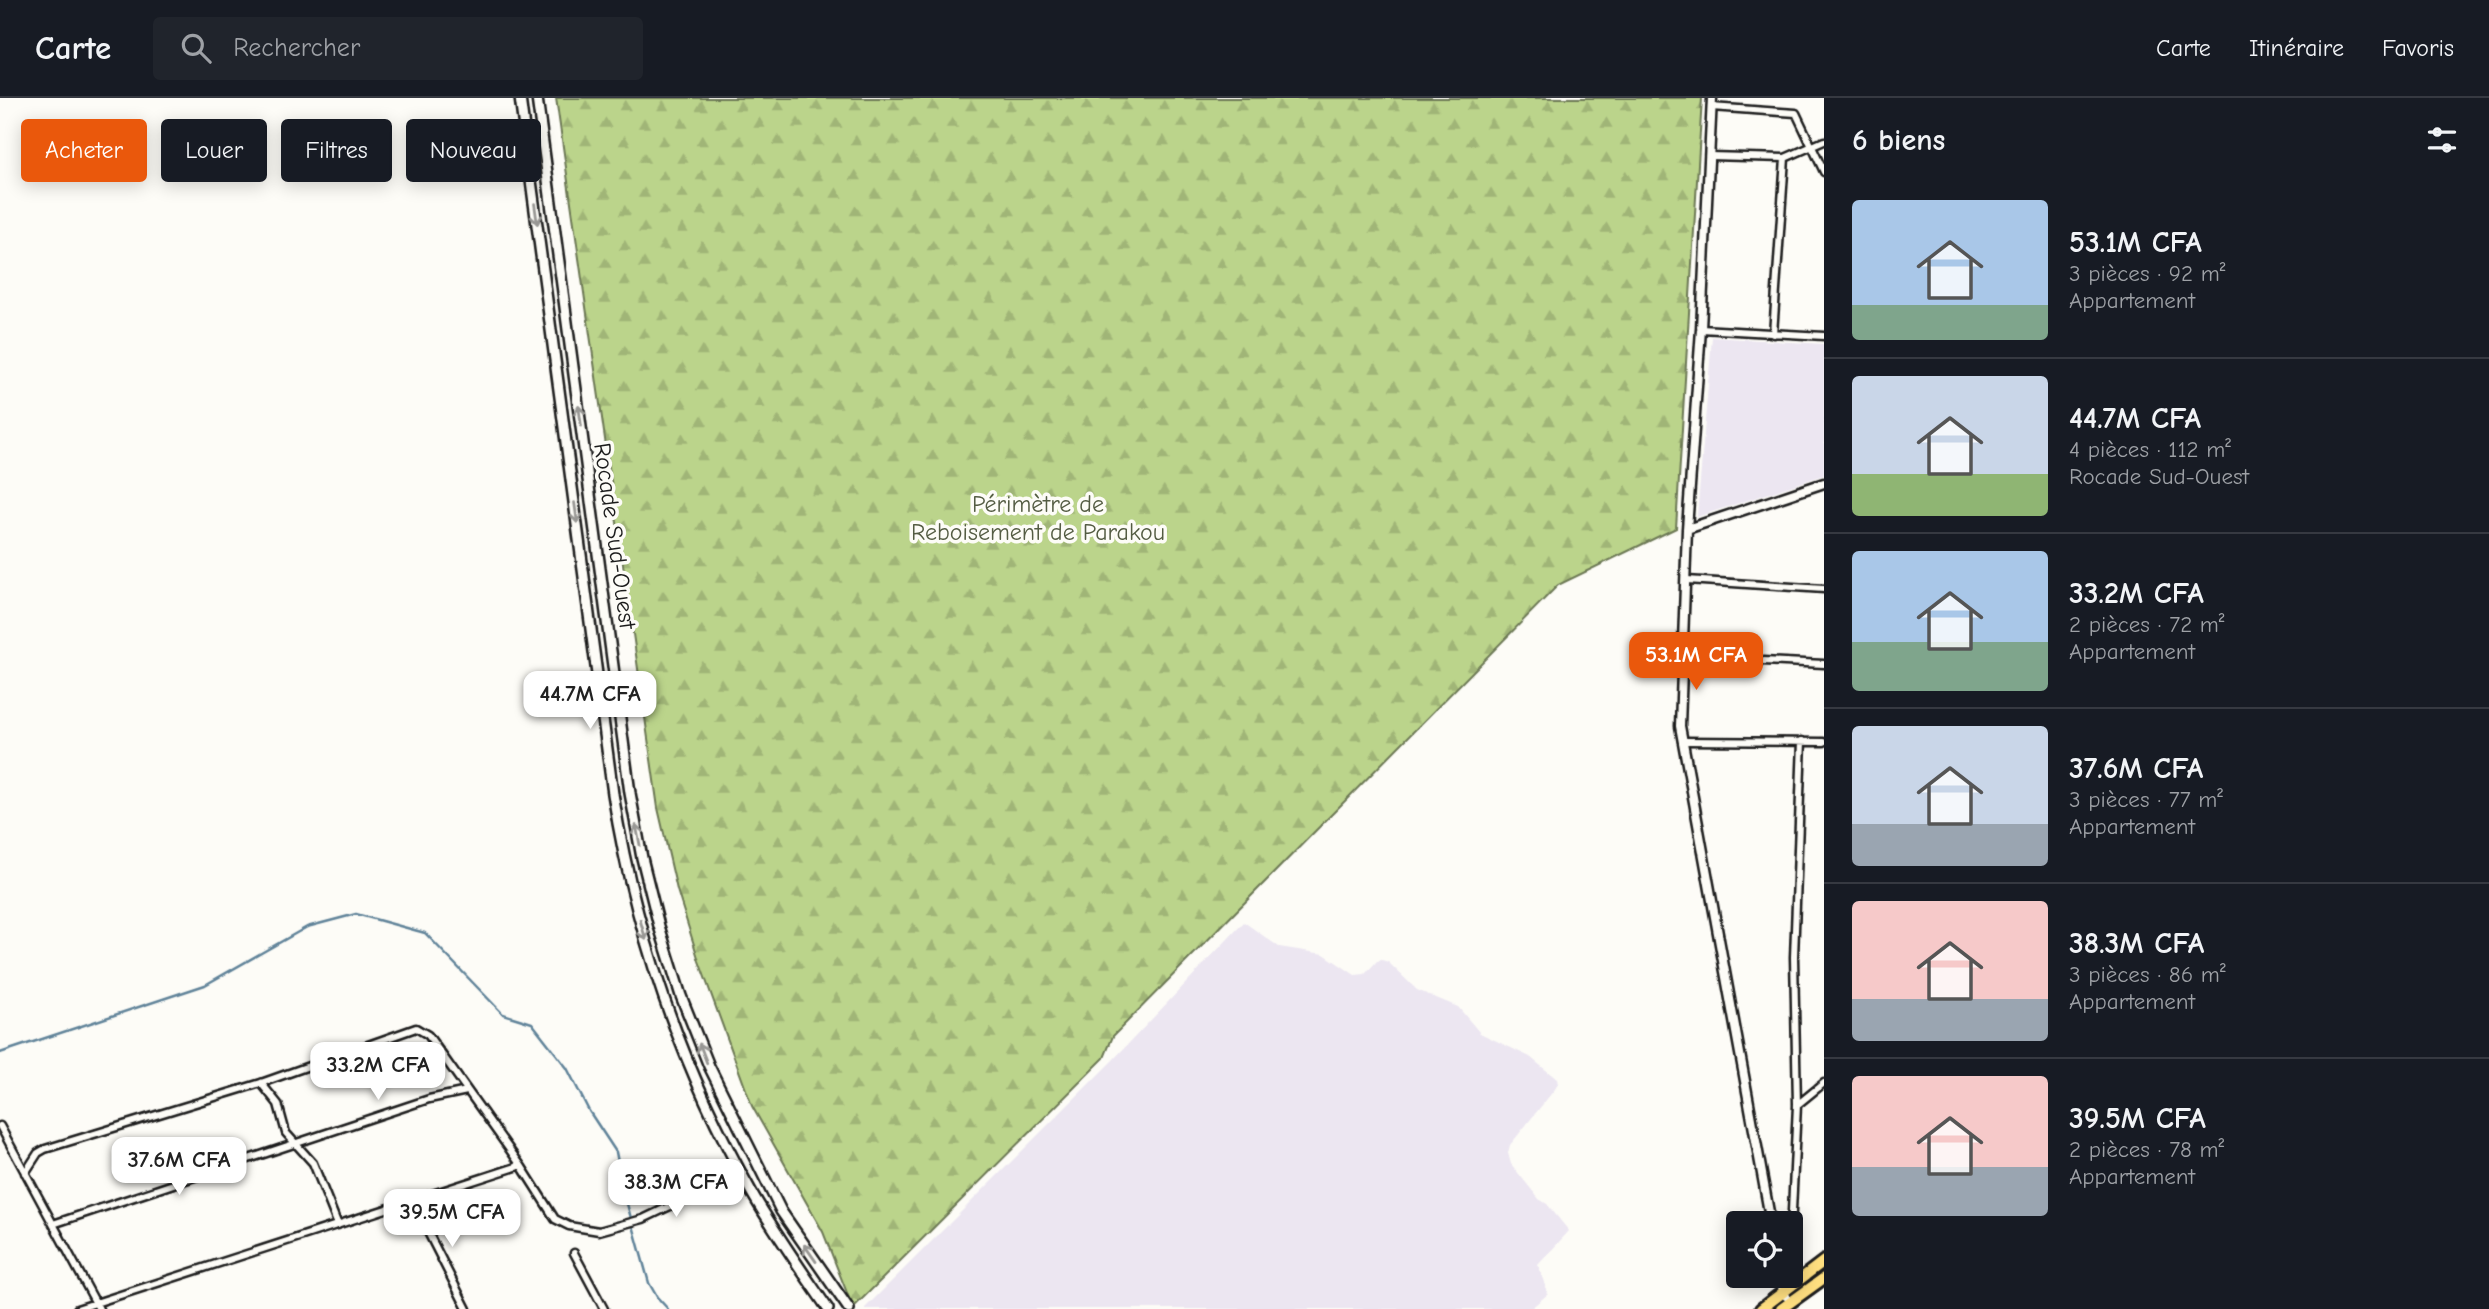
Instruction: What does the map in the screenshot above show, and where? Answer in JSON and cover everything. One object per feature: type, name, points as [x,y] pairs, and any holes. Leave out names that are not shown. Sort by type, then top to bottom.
[{"type":"main road","name":"Rocade Sud-Ouest","points":[[520,98],[619,829],[634,896],[659,985],[698,1085],[741,1172],[772,1226],[828,1309]]},
{"type":"main road","name":"Rocade Sud-Ouest","points":[[537,98],[630,793],[656,915],[681,996],[725,1103],[781,1211],[849,1309]]},
{"type":"main road","points":[[1765,1308],[1824,1261]]},
{"type":"main road","points":[[1781,1309],[1824,1278]]},
{"type":"street","points":[[1768,1211],[1680,726],[1687,529],[1701,329],[1711,103],[1796,113],[1824,172]]},
{"type":"street","points":[[1709,156],[1786,158],[1824,141]]},
{"type":"street","points":[[1773,334],[1786,158]]},
{"type":"street","points":[[1701,329],[1824,335]]},
{"type":"street","points":[[1687,529],[1824,483]]},
{"type":"street","points":[[1687,580],[1824,589]]},
{"type":"street","points":[[1684,657],[1824,664]]},
{"type":"street","points":[[1792,1211],[1797,1105],[1794,957],[1802,740]]},
{"type":"street","points":[[1682,741],[1824,742]]},
{"type":"street","points":[[25,1173],[38,1153],[45,1149],[261,1083],[416,1028],[428,1035],[555,1219],[569,1226],[599,1231],[643,1219],[741,1172]]},
{"type":"street","points":[[261,1083],[278,1104],[286,1133],[313,1163],[338,1225]]},
{"type":"street","points":[[1797,1105],[1824,1083]]},
{"type":"street","points":[[53,1224],[429,1099],[467,1091]]},
{"type":"street","points":[[0,1126],[97,1306]]},
{"type":"street","points":[[77,1309],[97,1306],[519,1166]]},
{"type":"street","points":[[412,1201],[467,1309]]},
{"type":"street","points":[[574,1253],[604,1309]]},
{"type":"street","points":[[1782,1288],[1790,1301]]},
{"type":"shaded area","points":[[1712,337],[1824,344],[1824,475],[1697,517]]},
{"type":"shaded area","points":[[1244,922],[1279,947],[1324,954],[1355,975],[1365,974],[1377,961],[1388,962],[1417,990],[1458,1007],[1480,1033],[1530,1057],[1557,1079],[1555,1089],[1510,1145],[1508,1153],[1511,1164],[1569,1231],[1538,1265],[1548,1294],[1530,1309],[864,1309],[1112,1061]]},
{"type":"green space","name":"Périmètre de Reboisement de Parakou","points":[[556,98],[1702,98],[1676,528],[1558,585],[1113,1036],[1104,1058],[853,1308],[823,1232],[752,1106],[699,961],[677,890],[658,808]]},
{"type":"waterway","points":[[0,1053],[205,985],[307,927],[356,914],[425,933],[503,1014],[532,1023],[567,1068],[589,1111],[616,1152],[624,1193],[649,1283],[668,1309]]}]
